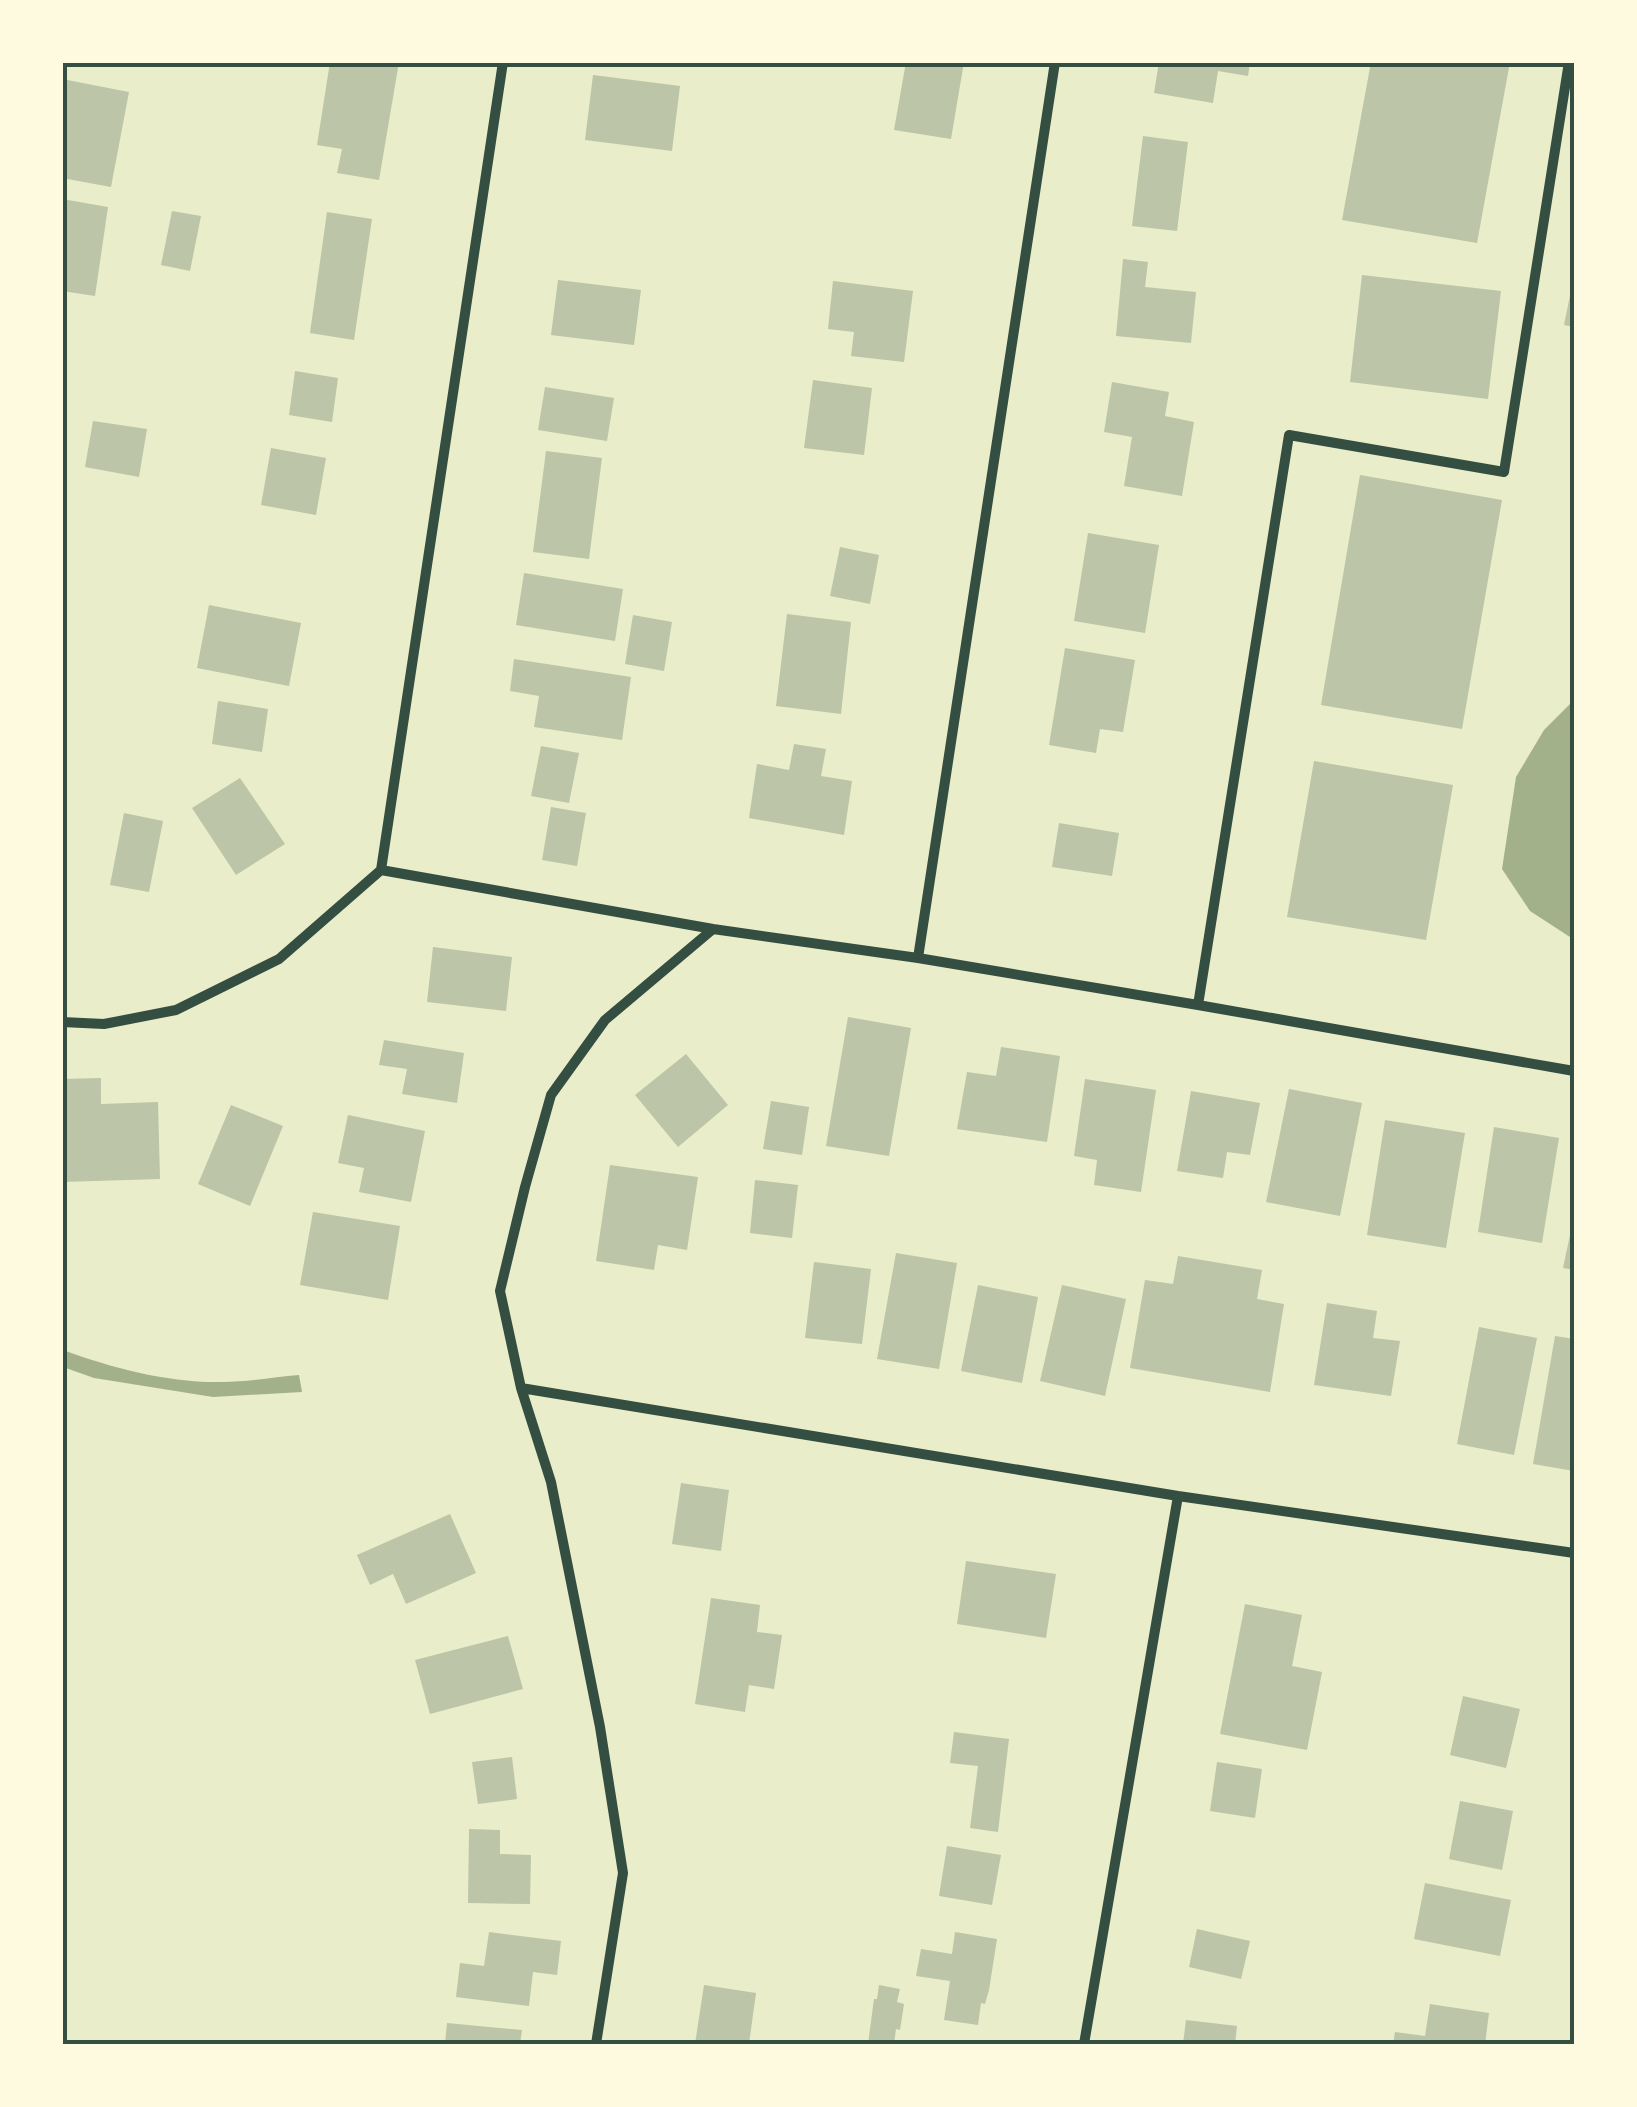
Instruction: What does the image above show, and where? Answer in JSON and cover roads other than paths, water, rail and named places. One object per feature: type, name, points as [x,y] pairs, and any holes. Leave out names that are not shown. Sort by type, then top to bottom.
[{"type":"street","points":[[62,1022],[104,1024],[176,1010],[279,960],[381,870],[503,62]]},
{"type":"street","points":[[918,958],[1054,62]]},
{"type":"street","points":[[1198,1005],[1289,435],[1504,472],[1568,62]]},
{"type":"street","points":[[381,870],[1574,1071]]},
{"type":"street","points":[[596,2044],[623,1872],[600,1727],[550,1482],[521,1388],[500,1291],[551,1094],[605,1020],[714,928]]},
{"type":"street","points":[[521,1388],[1178,1496],[1574,1553]]},
{"type":"street","points":[[1084,2044],[1178,1496]]}]
